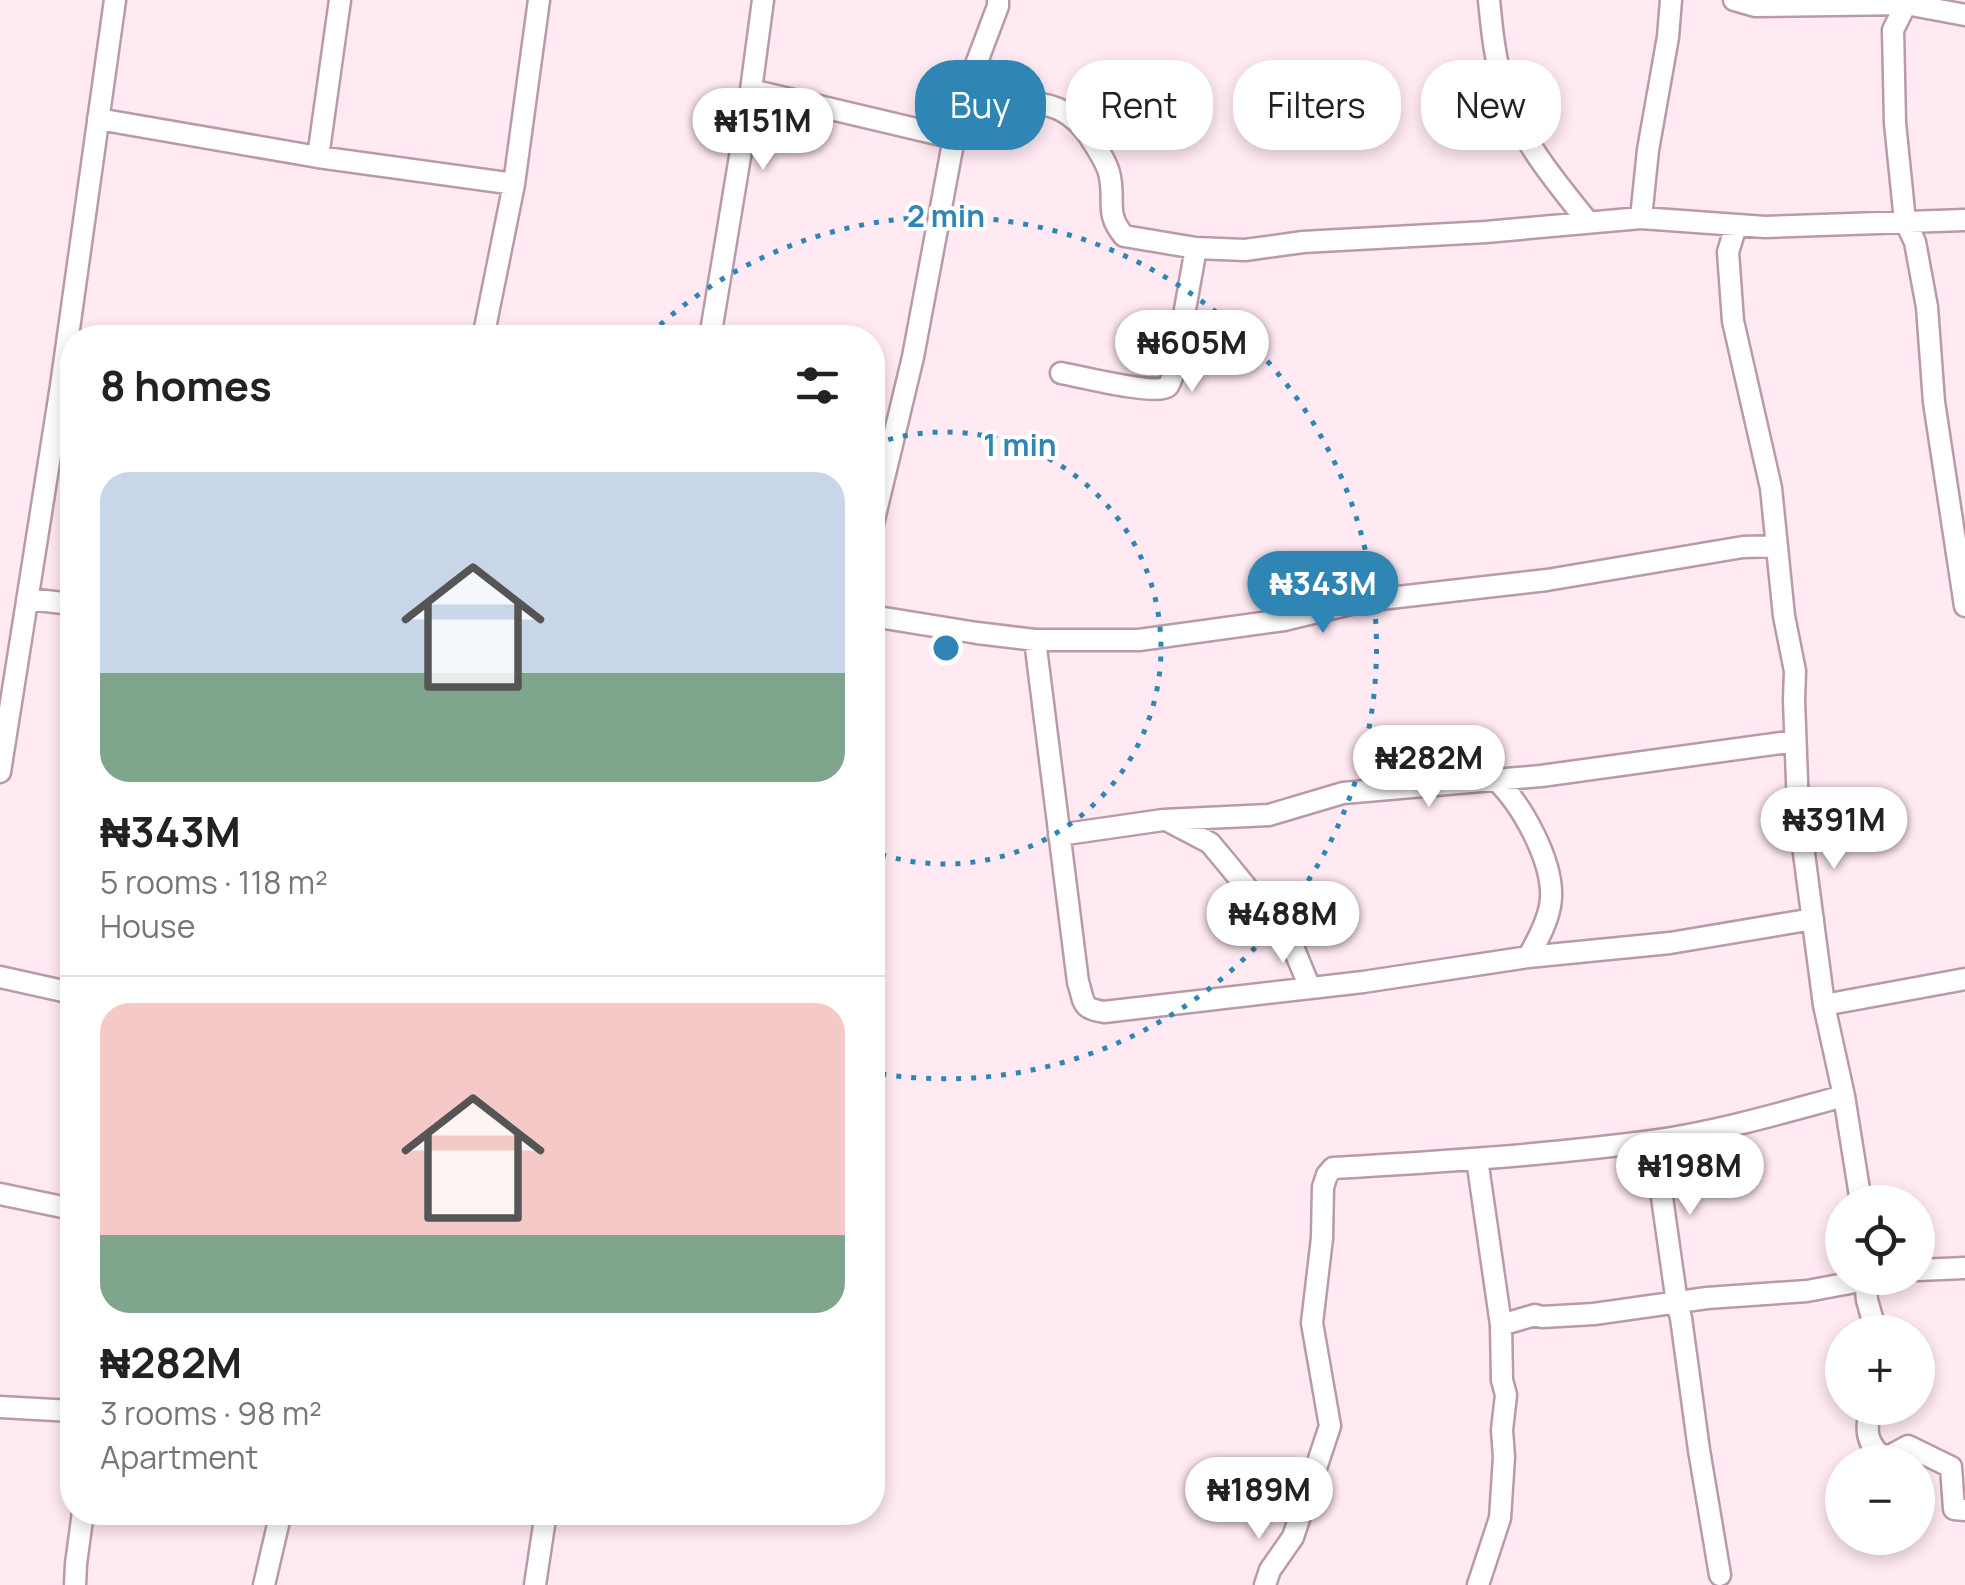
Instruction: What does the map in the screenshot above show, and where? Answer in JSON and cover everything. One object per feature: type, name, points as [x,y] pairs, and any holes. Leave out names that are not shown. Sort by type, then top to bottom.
[{"type":"street","points":[[74,325],[115,0]]},
{"type":"street","points":[[318,157],[340,0]]},
{"type":"street","points":[[486,325],[514,184],[539,0]]},
{"type":"street","points":[[712,325],[764,0]]},
{"type":"street","points":[[978,60],[998,0]]},
{"type":"street","points":[[1489,0],[1496,58],[1511,108],[1537,157],[1588,222]]},
{"type":"street","points":[[1641,218],[1672,0]]},
{"type":"street","points":[[1734,0],[1755,6],[1907,2],[1965,15]]},
{"type":"street","points":[[1907,2],[1894,30],[1896,123],[1906,221],[1927,307],[1934,402],[1965,606]]},
{"type":"street","points":[[751,90],[915,129]]},
{"type":"street","points":[[1046,104],[1062,109],[1090,136],[1110,178],[1112,222],[1124,236],[1196,248],[1245,250],[1303,242],[1641,218],[1765,228],[1965,220]]},
{"type":"street","points":[[98,119],[318,157],[514,184]]},
{"type":"street","points":[[885,474],[913,357],[952,150]]},
{"type":"street","points":[[1736,226],[1728,252],[1733,321],[1771,488],[1784,616],[1795,672],[1798,808],[1824,1005],[1859,1185]]},
{"type":"street","points":[[1061,373],[1143,388],[1163,389],[1169,385],[1196,248]]},
{"type":"street","points":[[0,772],[60,425]]},
{"type":"street","points":[[885,618],[1035,640],[1140,640],[1284,620],[1363,601],[1546,580],[1743,547],[1776,546]]},
{"type":"street","points":[[28,600],[60,603]]},
{"type":"street","points":[[1035,640],[1078,982],[1083,1005],[1090,1010],[1104,1012],[1310,988],[1528,956],[1670,943],[1813,918]]},
{"type":"street","points":[[1059,835],[1163,820],[1269,815],[1343,793],[1541,776],[1795,741]]},
{"type":"street","points":[[1496,780],[1526,820],[1550,882],[1547,916],[1528,956]]},
{"type":"street","points":[[1163,820],[1210,844],[1291,942],[1310,988]]},
{"type":"street","points":[[0,977],[60,990]]},
{"type":"street","points":[[1824,1005],[1965,979]]},
{"type":"street","points":[[1265,1585],[1292,1537],[1330,1426],[1312,1322],[1322,1238],[1323,1187],[1333,1168],[1478,1159],[1654,1140],[1747,1122],[1844,1096]]},
{"type":"street","points":[[1654,1140],[1720,1575]]},
{"type":"street","points":[[1478,1159],[1506,1396],[1500,1518],[1478,1585]]},
{"type":"street","points":[[0,1194],[60,1206]]},
{"type":"street","points":[[1935,1269],[1965,1268]]},
{"type":"street","points":[[1500,1326],[1536,1315],[1594,1314],[1707,1298],[1825,1288]]},
{"type":"street","points":[[0,1407],[60,1410]]},
{"type":"street","points":[[1868,1425],[1874,1450],[1884,1459],[1908,1446],[1950,1467],[1954,1509],[1965,1510]]},
{"type":"street","points":[[75,1585],[82,1525]]},
{"type":"street","points":[[264,1585],[278,1525]]},
{"type":"street","points":[[535,1585],[544,1525]]}]
